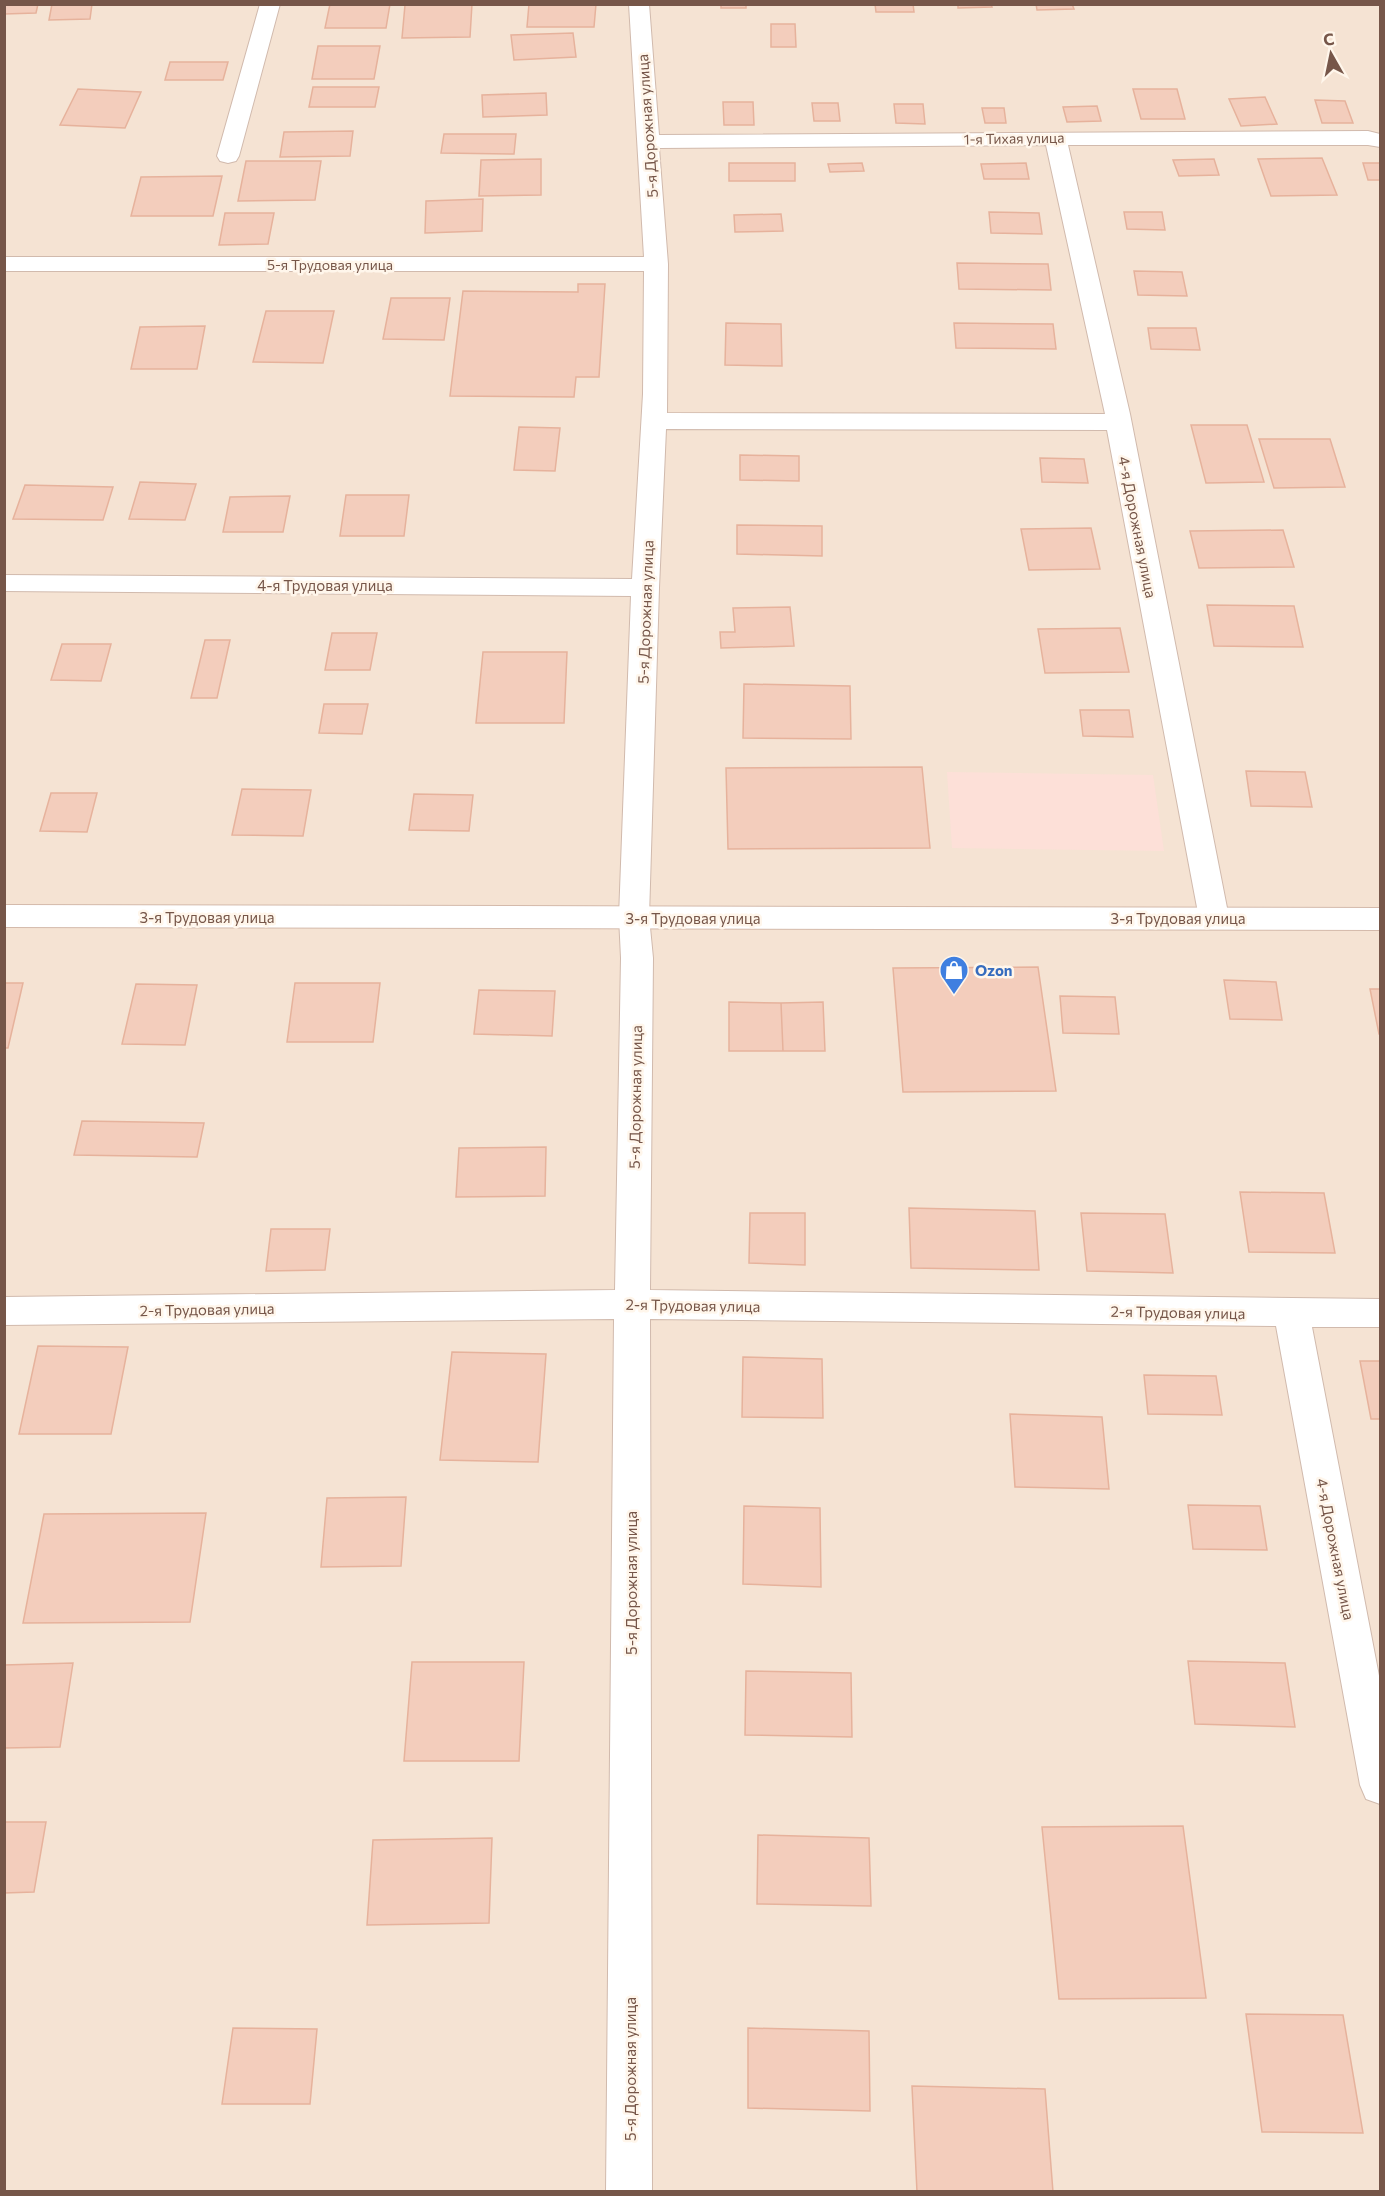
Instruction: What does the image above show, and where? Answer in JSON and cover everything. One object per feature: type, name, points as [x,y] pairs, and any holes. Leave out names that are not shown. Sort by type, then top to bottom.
[{"type":"street","points":[[228,156],[270,4]]},
{"type":"street","name":"5-я Дорожная улица","points":[[629,2192],[632,1304],[637,958],[634,917],[653,421],[656,264],[639,4]]},
{"type":"street","name":"1-я Тихая улица","points":[[647,142],[1056,138],[1368,138],[1380,140]]},
{"type":"street","name":"4-я Дорожная улица","points":[[1056,138],[1118,422],[1214,918]]},
{"type":"street","name":"5-я Трудовая улица","points":[[4,264],[656,264]]},
{"type":"street","points":[[653,421],[1118,422]]},
{"type":"street","name":"4-я Трудовая улица","points":[[4,583],[645,588]]},
{"type":"street","name":"3-я Трудовая улица","points":[[4,916],[1380,919]]},
{"type":"street","name":"2-я Трудовая улица","points":[[4,1311],[632,1304],[1292,1314],[1380,1313]]},
{"type":"street","name":"4-я Дорожная улица","points":[[1292,1314],[1380,1785]]},
{"type":"shaded area","points":[[5,5],[1380,5],[1380,2191],[5,2191]]},
{"type":"shaded area","points":[[947,772],[1153,775],[1164,851],[952,848]]},
{"type":"building","points":[[4,4],[38,4],[36,13],[4,14]]},
{"type":"building","points":[[52,4],[92,4],[90,19],[49,20]]},
{"type":"building","points":[[330,4],[390,4],[386,28],[325,28]]},
{"type":"building","points":[[472,4],[470,37],[402,38],[405,5]]},
{"type":"building","points":[[529,4],[596,4],[594,27],[527,27]]},
{"type":"building","points":[[721,4],[746,4],[746,8],[721,8]]},
{"type":"building","points":[[875,4],[913,4],[914,12],[876,12]]},
{"type":"building","points":[[958,4],[991,4],[992,7],[958,8]]},
{"type":"building","points":[[1036,4],[1072,4],[1074,9],[1037,10]]},
{"type":"building","points":[[771,24],[795,24],[796,47],[771,47]]},
{"type":"building","points":[[573,33],[576,57],[514,60],[511,35]]},
{"type":"building","points":[[318,46],[380,46],[374,79],[312,79]]},
{"type":"building","points":[[170,62],[228,62],[223,80],[165,80]]},
{"type":"building","points":[[313,87],[379,87],[375,107],[309,107]]},
{"type":"building","points":[[78,89],[141,92],[125,128],[60,125]]},
{"type":"building","points":[[1133,89],[1177,89],[1185,119],[1141,119]]},
{"type":"building","points":[[546,93],[547,115],[483,117],[482,95]]},
{"type":"building","points":[[1265,97],[1277,124],[1241,126],[1229,99]]},
{"type":"building","points":[[1315,100],[1345,101],[1353,123],[1322,123]]},
{"type":"building","points":[[723,102],[753,102],[754,125],[724,125]]},
{"type":"building","points":[[812,103],[838,103],[840,121],[814,121]]},
{"type":"building","points":[[894,104],[923,104],[925,124],[896,123]]},
{"type":"building","points":[[1097,106],[1101,121],[1067,122],[1063,107]]},
{"type":"building","points":[[982,108],[1004,108],[1006,123],[985,123]]},
{"type":"building","points":[[353,131],[350,156],[280,157],[284,132]]},
{"type":"building","points":[[444,134],[516,134],[514,154],[441,153]]},
{"type":"building","points":[[1322,158],[1337,195],[1271,196],[1258,159]]},
{"type":"building","points":[[541,159],[541,195],[479,196],[481,160]]},
{"type":"building","points":[[1214,159],[1219,175],[1179,176],[1173,160]]},
{"type":"building","points":[[246,161],[321,161],[315,200],[238,201]]},
{"type":"building","points":[[729,163],[795,163],[795,181],[729,181]]},
{"type":"building","points":[[862,163],[864,171],[830,172],[828,164]]},
{"type":"building","points":[[1026,163],[1029,179],[984,179],[981,164]]},
{"type":"building","points":[[1363,163],[1380,163],[1380,180],[1368,180]]},
{"type":"building","points":[[222,176],[213,216],[131,216],[141,177]]},
{"type":"building","points":[[483,199],[482,231],[425,233],[426,201]]},
{"type":"building","points":[[989,212],[1039,213],[1042,234],[991,233]]},
{"type":"building","points":[[1124,212],[1162,212],[1165,230],[1127,229]]},
{"type":"building","points":[[225,213],[274,213],[268,244],[219,245]]},
{"type":"building","points":[[781,214],[783,231],[735,232],[734,215]]},
{"type":"building","points":[[957,263],[1048,264],[1051,290],[959,289]]},
{"type":"building","points":[[1134,271],[1182,272],[1187,296],[1138,295]]},
{"type":"building","points":[[578,284],[605,284],[599,377],[576,377],[574,397],[450,396],[463,291],[578,292]]},
{"type":"building","points":[[391,298],[450,298],[444,340],[383,339]]},
{"type":"building","points":[[266,311],[334,311],[323,363],[253,362]]},
{"type":"building","points":[[726,323],[781,324],[782,366],[725,365]]},
{"type":"building","points":[[954,323],[1053,324],[1056,349],[956,348]]},
{"type":"building","points":[[205,326],[197,369],[131,369],[140,327]]},
{"type":"building","points":[[1148,328],[1196,328],[1200,350],[1151,349]]},
{"type":"building","points":[[1191,425],[1247,425],[1264,482],[1206,483]]},
{"type":"building","points":[[519,427],[560,428],[555,471],[514,470]]},
{"type":"building","points":[[1259,439],[1330,439],[1345,487],[1274,488]]},
{"type":"building","points":[[740,455],[799,456],[799,481],[740,480]]},
{"type":"building","points":[[1040,458],[1084,459],[1088,483],[1042,482]]},
{"type":"building","points":[[140,482],[196,484],[185,520],[129,519]]},
{"type":"building","points":[[25,485],[113,487],[103,520],[13,519]]},
{"type":"building","points":[[346,495],[409,495],[404,536],[340,536]]},
{"type":"building","points":[[290,496],[283,532],[223,532],[230,497]]},
{"type":"building","points":[[737,525],[822,526],[822,556],[737,554]]},
{"type":"building","points":[[1091,528],[1100,569],[1029,570],[1021,529]]},
{"type":"building","points":[[1283,530],[1294,567],[1199,568],[1190,531]]},
{"type":"building","points":[[1207,605],[1294,606],[1303,647],[1214,646]]},
{"type":"building","points":[[790,607],[794,646],[721,648],[720,632],[735,632],[733,608]]},
{"type":"building","points":[[1120,628],[1129,672],[1045,673],[1038,629]]},
{"type":"building","points":[[332,633],[377,633],[370,670],[325,670]]},
{"type":"building","points":[[205,640],[230,640],[217,698],[191,698]]},
{"type":"building","points":[[62,644],[111,644],[101,681],[51,680]]},
{"type":"building","points":[[483,652],[567,652],[564,723],[476,723]]},
{"type":"building","points":[[744,684],[850,686],[851,739],[743,738]]},
{"type":"building","points":[[324,704],[368,704],[362,734],[319,733]]},
{"type":"building","points":[[1080,710],[1129,710],[1133,737],[1083,736]]},
{"type":"building","points":[[922,767],[930,848],[728,849],[726,768]]},
{"type":"building","points":[[1246,771],[1305,772],[1312,807],[1251,806]]},
{"type":"building","points":[[242,789],[311,790],[303,836],[232,835]]},
{"type":"building","points":[[51,793],[97,793],[87,832],[40,831]]},
{"type":"building","points":[[414,794],[473,795],[469,831],[409,830]]},
{"type":"building","points":[[1038,967],[1056,1091],[903,1092],[893,968]]},
{"type":"building","points":[[1224,980],[1276,982],[1282,1020],[1230,1019]]},
{"type":"building","points":[[4,983],[23,983],[8,1048],[4,1048]]},
{"type":"building","points":[[295,983],[380,983],[373,1042],[287,1042]]},
{"type":"building","points":[[136,984],[197,985],[185,1045],[122,1044]]},
{"type":"building","points":[[1370,989],[1380,989],[1380,1034],[1379,1034]]},
{"type":"building","points":[[479,990],[555,991],[552,1036],[474,1034]]},
{"type":"building","points":[[1060,996],[1115,997],[1119,1034],[1063,1033]]},
{"type":"building","points":[[729,1002],[781,1003],[783,1051],[729,1051]]},
{"type":"building","points":[[823,1002],[825,1051],[783,1051],[781,1003]]},
{"type":"building","points":[[82,1121],[204,1123],[197,1157],[74,1155]]},
{"type":"building","points":[[546,1147],[545,1196],[456,1197],[459,1148]]},
{"type":"building","points":[[1240,1192],[1324,1193],[1335,1253],[1249,1252]]},
{"type":"building","points":[[909,1208],[1035,1211],[1039,1270],[911,1268]]},
{"type":"building","points":[[750,1213],[805,1213],[805,1265],[749,1263]]},
{"type":"building","points":[[1081,1213],[1165,1214],[1173,1273],[1087,1271]]},
{"type":"building","points":[[271,1229],[330,1229],[325,1270],[266,1271]]},
{"type":"building","points":[[38,1346],[128,1347],[111,1434],[19,1434]]},
{"type":"building","points":[[452,1352],[546,1354],[538,1462],[440,1460]]},
{"type":"building","points":[[743,1357],[822,1359],[823,1418],[742,1417]]},
{"type":"building","points":[[1360,1361],[1380,1361],[1380,1419],[1371,1419]]},
{"type":"building","points":[[1144,1375],[1216,1376],[1222,1415],[1148,1414]]},
{"type":"building","points":[[1010,1414],[1102,1417],[1109,1489],[1015,1487]]},
{"type":"building","points":[[406,1497],[401,1566],[321,1567],[327,1498]]},
{"type":"building","points":[[1188,1505],[1260,1506],[1267,1550],[1193,1549]]},
{"type":"building","points":[[744,1506],[820,1508],[821,1587],[743,1584]]},
{"type":"building","points":[[206,1513],[190,1622],[23,1623],[44,1514]]},
{"type":"building","points":[[1188,1661],[1285,1663],[1295,1727],[1195,1724]]},
{"type":"building","points":[[412,1662],[524,1662],[519,1761],[404,1761]]},
{"type":"building","points":[[73,1663],[60,1747],[4,1748],[4,1665]]},
{"type":"building","points":[[746,1671],[851,1673],[852,1737],[745,1735]]},
{"type":"building","points":[[4,1822],[46,1822],[34,1892],[4,1893]]},
{"type":"building","points":[[1183,1826],[1206,1998],[1059,1999],[1042,1827]]},
{"type":"building","points":[[758,1835],[869,1838],[871,1906],[757,1904]]},
{"type":"building","points":[[492,1838],[489,1923],[367,1925],[373,1840]]},
{"type":"building","points":[[1246,2014],[1343,2015],[1363,2133],[1262,2132]]},
{"type":"building","points":[[233,2028],[317,2029],[310,2104],[222,2104]]},
{"type":"building","points":[[748,2028],[869,2031],[870,2111],[748,2108]]},
{"type":"building","points":[[912,2086],[1045,2089],[1053,2192],[917,2192]]},
{"type":"place","name":"Ozon","points":[[954,996]]}]
